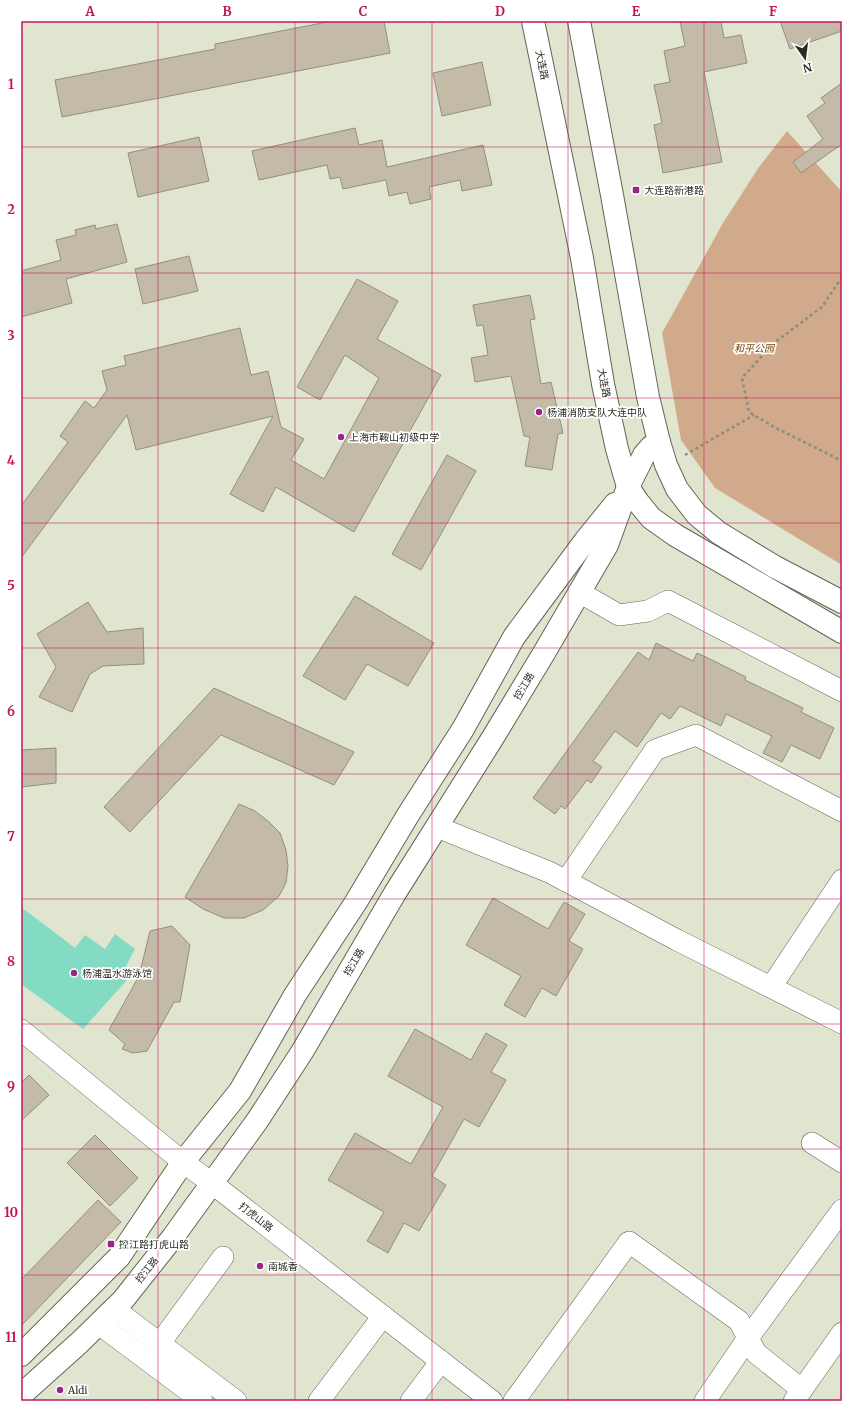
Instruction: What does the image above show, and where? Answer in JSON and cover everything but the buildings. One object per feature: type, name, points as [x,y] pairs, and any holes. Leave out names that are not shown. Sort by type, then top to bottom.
[{"type":"main road","name":"大连路","points":[[532,21],[582,258],[603,384],[628,487],[651,518],[675,535],[842,632]]},
{"type":"main road","points":[[578,21],[612,195],[648,397],[659,442],[666,464],[677,489],[697,515],[719,533],[775,567],[842,602]]},
{"type":"main road","name":"控江路","points":[[21,1395],[79,1343],[123,1300],[213,1184],[257,1121],[302,1052],[395,892],[492,739],[606,545],[628,487],[644,455],[651,447],[659,442]]},
{"type":"main road","name":"控江路","points":[[21,1355],[119,1256],[183,1162],[240,1091],[295,995],[356,902],[408,815],[463,729],[514,637],[628,487]]},
{"type":"street","points":[[579,592],[619,615],[648,611],[668,601],[842,691]]},
{"type":"street","points":[[566,881],[654,750],[696,735],[842,811]]},
{"type":"street","points":[[437,827],[549,872],[842,1023]]},
{"type":"street","points":[[771,987],[842,880]]},
{"type":"street","name":"打虎山路","points":[[21,1030],[183,1162],[492,1401]]},
{"type":"street","points":[[812,1143],[842,1162]]},
{"type":"street","points":[[705,1401],[748,1338],[842,1210]]},
{"type":"street","points":[[514,1401],[629,1242],[739,1321],[756,1353],[798,1396],[842,1333]]},
{"type":"street","points":[[160,1343],[223,1257]]},
{"type":"street","points":[[114,1309],[236,1401]]},
{"type":"street","points":[[319,1401],[383,1316]]},
{"type":"street","points":[[99,1324],[202,1401]]},
{"type":"street","points":[[411,1401],[441,1361]]},
{"type":"path","points":[[842,277],[822,307],[774,343],[742,378],[749,412],[774,427],[842,461]]},
{"type":"path","points":[[666,464],[754,415]]},
{"type":"green space","name":"和平公园","points":[[787,131],[842,192],[842,565],[715,488],[681,440],[662,333],[723,223],[759,167]]},
{"type":"water","name":"杨浦温水游泳馆","points":[[21,907],[75,948],[85,935],[105,949],[115,934],[135,949],[127,964],[126,981],[83,1029],[21,984]]},
{"type":"place","name":"大连路新港路","points":[[636,190]]},
{"type":"place","name":"杨浦消防支队大连中队","points":[[539,412]]},
{"type":"place","name":"上海市鞍山初级中学","points":[[341,437]]},
{"type":"place","name":"杨浦温水游泳馆","points":[[74,973]]},
{"type":"place","name":"控江路打虎山路","points":[[111,1244]]},
{"type":"place","name":"南城香","points":[[260,1266]]},
{"type":"place","name":"Aldi","points":[[60,1390]]}]
